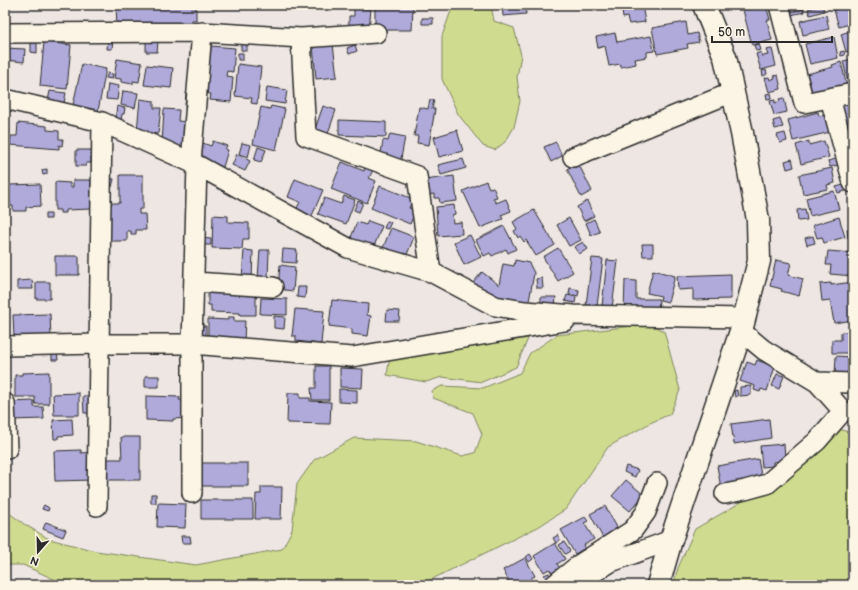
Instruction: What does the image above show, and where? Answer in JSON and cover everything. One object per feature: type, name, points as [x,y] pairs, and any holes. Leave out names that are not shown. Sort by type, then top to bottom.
[{"type":"street","points":[[658,585],[671,540],[743,325],[759,261],[758,220],[742,133],[725,57],[704,5]]},
{"type":"street","points":[[779,5],[804,103],[853,93]]},
{"type":"street","points":[[192,493],[194,163],[202,32]]},
{"type":"street","points":[[5,33],[202,32],[301,38],[376,33]]},
{"type":"street","points":[[301,38],[306,136],[417,176],[431,272]]},
{"type":"street","points":[[574,157],[733,92]]},
{"type":"street","points":[[830,98],[853,184]]},
{"type":"street","points":[[5,107],[5,99],[102,122],[194,163],[348,248],[431,272],[495,306],[525,311],[743,325],[764,350],[817,382],[843,411],[817,441],[767,484],[725,494]]},
{"type":"street","points":[[97,506],[102,122]]},
{"type":"street","points":[[194,282],[273,287]]},
{"type":"street","points":[[5,346],[192,344],[352,357],[598,315]]},
{"type":"street","points":[[817,382],[853,383]]},
{"type":"street","points":[[5,403],[7,449]]},
{"type":"street","points":[[554,585],[580,564],[633,530],[646,512],[656,483]]},
{"type":"street","points":[[578,585],[582,580],[611,562],[671,540]]},
{"type":"green space","points":[[453,5],[491,5],[494,21],[514,28],[521,55],[517,77],[520,101],[514,127],[506,141],[495,150],[483,146],[458,114],[442,79],[442,36]]},
{"type":"green space","points":[[650,324],[664,331],[680,390],[670,414],[650,423],[608,447],[566,509],[538,527],[420,585],[71,585],[60,582],[23,565],[5,565],[5,510],[24,524],[49,539],[96,551],[196,565],[282,549],[292,530],[297,484],[314,460],[354,438],[416,441],[462,456],[475,453],[482,434],[473,413],[433,398],[432,391],[442,386],[483,388],[520,373],[530,353],[557,335]]},
{"type":"green space","points":[[530,334],[516,367],[482,382],[442,377],[426,382],[387,375],[390,356]]},
{"type":"green space","points":[[829,425],[853,434],[853,585],[809,585],[787,582],[757,585],[673,585],[678,568],[695,529],[769,486]]},
{"type":"building","points":[[116,5],[196,5],[196,20],[192,20],[192,25],[117,27]]},
{"type":"building","points":[[375,5],[413,5],[412,30],[375,30]]},
{"type":"building","points":[[502,5],[525,5],[526,14],[503,16]]},
{"type":"building","points":[[625,5],[642,5],[645,22],[629,24],[627,17],[623,18],[622,11],[626,10]]},
{"type":"building","points":[[736,5],[752,5],[737,9]]},
{"type":"building","points":[[766,5],[770,20],[767,20],[772,40],[752,45],[743,10]]},
{"type":"building","points":[[822,5],[824,11],[810,15],[808,9]]},
{"type":"building","points":[[853,5],[853,23],[839,27],[834,10]]},
{"type":"building","points":[[354,8],[371,9],[369,29],[349,27],[349,16],[354,16]]},
{"type":"building","points":[[803,9],[804,12],[787,16],[787,13]]},
{"type":"building","points":[[826,15],[829,29],[803,35],[800,21]]},
{"type":"building","points":[[422,18],[433,18],[433,24],[422,24]]},
{"type":"building","points":[[686,22],[688,35],[697,33],[699,42],[687,44],[688,48],[657,54],[652,28]]},
{"type":"building","points":[[853,30],[853,50],[846,52],[841,34]]},
{"type":"building","points":[[615,33],[617,42],[651,36],[654,51],[647,52],[647,57],[635,59],[636,64],[621,67],[620,64],[609,66],[605,46],[598,48],[596,37]]},
{"type":"building","points":[[834,37],[838,58],[810,64],[805,44]]},
{"type":"building","points":[[108,39],[113,40],[112,49],[107,49]]},
{"type":"building","points":[[146,40],[158,41],[157,52],[146,52]]},
{"type":"building","points":[[44,42],[71,45],[67,89],[40,86]]},
{"type":"building","points":[[31,43],[37,43],[37,53],[31,52]]},
{"type":"building","points":[[241,43],[247,43],[247,51],[241,50]]},
{"type":"building","points":[[333,44],[337,77],[316,79],[313,45]]},
{"type":"building","points":[[759,44],[761,50],[756,51],[754,45]]},
{"type":"building","points":[[355,45],[357,51],[349,54],[347,48]]},
{"type":"building","points":[[211,46],[235,48],[233,72],[227,71],[226,76],[233,77],[231,102],[210,100],[211,94],[201,93],[203,75],[208,75]]},
{"type":"building","points":[[5,48],[25,49],[24,62],[5,60]]},
{"type":"building","points":[[772,49],[776,66],[761,70],[756,54],[761,52],[762,56],[768,55],[766,50]]},
{"type":"building","points":[[844,51],[845,55],[841,56],[840,52]]},
{"type":"building","points":[[238,53],[243,53],[243,60],[238,60]]},
{"type":"building","points":[[117,59],[142,63],[139,82],[133,81],[133,84],[121,82],[121,79],[114,78]]},
{"type":"building","points":[[853,59],[853,86],[849,87],[843,61]]},
{"type":"building","points":[[841,62],[847,87],[821,94],[820,90],[812,92],[807,74],[833,67],[832,65]]},
{"type":"building","points":[[82,64],[106,69],[98,111],[73,105]]},
{"type":"building","points":[[238,64],[261,67],[257,104],[251,103],[252,98],[235,96]]},
{"type":"building","points":[[147,65],[173,68],[171,88],[144,85]]},
{"type":"building","points":[[766,70],[767,74],[763,76],[762,71]]},
{"type":"building","points":[[108,73],[113,74],[112,79],[106,78]]},
{"type":"building","points":[[778,75],[781,89],[769,92],[765,78],[769,77],[770,80],[775,78],[774,76]]},
{"type":"building","points":[[108,84],[119,86],[117,100],[106,99]]},
{"type":"building","points":[[267,87],[287,90],[285,104],[265,101]]},
{"type":"building","points":[[50,91],[66,93],[63,108],[47,106]]},
{"type":"building","points":[[123,91],[138,93],[135,108],[121,105]]},
{"type":"building","points":[[186,93],[193,94],[191,107],[185,107]]},
{"type":"building","points":[[771,93],[772,98],[767,99],[766,94]]},
{"type":"building","points":[[784,98],[787,112],[774,115],[770,101],[775,100],[775,103],[780,101],[779,99]]},
{"type":"building","points":[[140,99],[154,101],[154,108],[161,108],[158,134],[137,131]]},
{"type":"building","points":[[430,100],[434,100],[432,109],[435,109],[429,145],[417,143],[418,136],[414,136],[419,107],[428,109]]},
{"type":"building","points":[[852,102],[853,143],[851,144],[840,105]]},
{"type":"building","points":[[117,106],[125,108],[121,121],[115,120]]},
{"type":"building","points":[[271,106],[285,109],[276,150],[253,144],[261,107],[270,109]]},
{"type":"building","points":[[323,106],[336,110],[326,139],[313,135]]},
{"type":"building","points":[[164,109],[179,110],[178,121],[188,122],[186,155],[162,146]]},
{"type":"building","points":[[818,112],[819,116],[826,115],[830,132],[793,141],[788,120]]},
{"type":"building","points":[[780,119],[783,127],[775,129],[773,121]]},
{"type":"building","points":[[339,120],[386,122],[386,137],[339,135]]},
{"type":"building","points":[[18,123],[47,126],[47,130],[59,131],[59,139],[63,139],[62,146],[59,145],[59,149],[10,145],[11,136],[17,136]]},
{"type":"building","points":[[457,130],[463,151],[439,157],[434,137]]},
{"type":"building","points":[[785,133],[787,141],[780,143],[777,135]]},
{"type":"building","points":[[390,134],[405,137],[400,164],[380,160],[383,140],[388,141]]},
{"type":"building","points":[[213,141],[227,146],[225,149],[228,150],[223,167],[194,156],[200,142],[211,146]]},
{"type":"building","points":[[809,141],[809,145],[824,141],[829,157],[801,164],[796,145]]},
{"type":"building","points":[[556,142],[562,156],[551,162],[544,147]]},
{"type":"building","points":[[242,143],[251,145],[248,157],[239,154]]},
{"type":"building","points":[[258,147],[266,150],[261,162],[254,160]]},
{"type":"building","points":[[76,150],[91,150],[91,163],[86,163],[86,166],[76,166]]},
{"type":"building","points":[[237,154],[250,161],[245,171],[232,165]]},
{"type":"building","points":[[840,158],[842,164],[830,167],[828,161]]},
{"type":"building","points":[[463,159],[466,168],[441,175],[438,165]]},
{"type":"building","points":[[792,159],[794,167],[787,169],[785,161]]},
{"type":"building","points":[[342,162],[364,171],[365,167],[373,170],[369,178],[376,181],[367,203],[331,189]]},
{"type":"building","points":[[578,163],[592,191],[581,197],[567,169]]},
{"type":"building","points":[[832,168],[835,183],[827,185],[828,189],[803,194],[799,175]]},
{"type":"building","points":[[47,169],[47,174],[43,175],[42,170]]},
{"type":"building","points":[[120,175],[143,175],[143,209],[139,209],[139,214],[145,214],[146,230],[136,230],[136,234],[131,234],[131,231],[127,231],[127,241],[104,241],[104,203],[120,203]]},
{"type":"building","points":[[454,176],[457,201],[440,203],[439,198],[434,198],[434,194],[427,195],[425,180]]},
{"type":"building","points":[[108,178],[114,179],[112,187],[107,185]]},
{"type":"building","points":[[295,179],[323,190],[311,218],[295,212],[300,202],[288,197]]},
{"type":"building","points":[[73,180],[91,180],[91,209],[66,210],[66,213],[60,213],[60,210],[55,210],[55,182],[70,183],[70,187],[73,187]]},
{"type":"building","points":[[486,181],[489,188],[493,187],[497,197],[493,198],[496,203],[506,199],[511,211],[501,215],[503,219],[480,228],[463,191]]},
{"type":"building","points":[[40,184],[41,206],[26,207],[26,211],[13,211],[13,206],[10,206],[9,185]]},
{"type":"building","points":[[847,184],[849,190],[838,193],[836,187]]},
{"type":"building","points":[[380,186],[413,199],[409,208],[416,210],[410,224],[371,208]]},
{"type":"building","points":[[834,191],[839,209],[810,216],[806,198]]},
{"type":"building","points":[[344,196],[355,200],[346,224],[318,214],[324,198],[341,204]]},
{"type":"building","points":[[358,201],[363,203],[359,212],[354,210]]},
{"type":"building","points":[[587,201],[594,216],[584,221],[577,207]]},
{"type":"building","points":[[454,205],[455,214],[452,215],[453,223],[461,222],[462,234],[438,236],[436,207]]},
{"type":"building","points":[[805,209],[807,220],[798,221],[797,210]]},
{"type":"building","points":[[534,210],[555,245],[536,256],[526,240],[524,242],[520,236],[518,238],[514,231],[517,229],[513,222]]},
{"type":"building","points":[[45,214],[51,214],[51,219],[45,219]]},
{"type":"building","points":[[213,215],[228,216],[228,222],[249,223],[249,239],[243,239],[242,249],[212,248]]},
{"type":"building","points":[[839,217],[845,237],[824,243],[822,237],[817,238],[813,225]]},
{"type":"building","points":[[569,218],[581,240],[569,246],[557,225]]},
{"type":"building","points":[[594,219],[600,232],[591,235],[586,223]]},
{"type":"building","points":[[368,221],[382,226],[373,249],[350,240],[357,222],[366,225]]},
{"type":"building","points":[[387,221],[391,222],[388,229],[384,228]]},
{"type":"building","points":[[504,226],[516,249],[508,253],[506,249],[492,256],[490,253],[484,256],[476,240]]},
{"type":"building","points":[[391,228],[414,237],[406,257],[383,248]]},
{"type":"building","points":[[853,228],[853,237],[848,238],[847,229]]},
{"type":"building","points":[[470,235],[481,257],[464,265],[454,242]]},
{"type":"building","points":[[813,236],[815,243],[807,245],[805,238]]},
{"type":"building","points":[[200,238],[211,239],[211,245],[200,245]]},
{"type":"building","points":[[583,242],[588,249],[579,254],[574,247]]},
{"type":"building","points":[[642,244],[653,244],[653,256],[643,256]]},
{"type":"building","points":[[558,248],[573,272],[558,281],[543,257]]},
{"type":"building","points":[[283,249],[297,250],[296,263],[282,262]]},
{"type":"building","points":[[244,250],[253,251],[252,279],[242,279]]},
{"type":"building","points":[[260,250],[269,250],[268,279],[258,278]]},
{"type":"building","points":[[828,251],[853,253],[853,276],[830,274],[831,265],[826,265]]},
{"type":"building","points":[[55,256],[79,256],[79,275],[55,275]]},
{"type":"building","points":[[592,258],[603,259],[597,306],[586,305]]},
{"type":"building","points":[[515,260],[529,263],[534,273],[528,307],[494,301],[473,283],[482,272],[499,285],[503,264],[514,266]]},
{"type":"building","points":[[607,260],[618,261],[612,308],[602,306]]},
{"type":"building","points":[[776,260],[791,263],[788,275],[803,279],[799,296],[770,286]]},
{"type":"building","points":[[280,265],[295,267],[293,291],[278,289]]},
{"type":"building","points":[[653,270],[675,276],[668,302],[660,300],[661,296],[647,293]]},
{"type":"building","points":[[731,274],[731,299],[693,300],[693,289],[678,290],[677,276]]},
{"type":"building","points":[[542,278],[543,288],[537,288],[536,279]]},
{"type":"building","points":[[32,280],[33,289],[17,289],[17,281]]},
{"type":"building","points":[[625,280],[636,281],[636,299],[659,299],[658,312],[624,311]]},
{"type":"building","points":[[36,282],[50,282],[50,299],[36,299]]},
{"type":"building","points":[[853,282],[853,320],[834,323],[830,300],[822,301],[820,284],[831,283],[831,285]]},
{"type":"building","points":[[298,287],[306,287],[305,298],[297,297]]},
{"type":"building","points":[[570,288],[579,290],[578,296],[569,294]]},
{"type":"building","points":[[208,289],[256,293],[256,315],[211,312],[211,305],[208,305]]},
{"type":"building","points":[[567,295],[576,297],[575,303],[565,301]]},
{"type":"building","points":[[541,297],[556,297],[555,306],[541,306]]},
{"type":"building","points":[[261,298],[287,299],[287,315],[260,314]]},
{"type":"building","points":[[332,300],[368,304],[367,315],[371,316],[368,336],[352,334],[352,329],[329,326]]},
{"type":"building","points":[[295,309],[324,311],[321,344],[296,341],[296,336],[292,336]]},
{"type":"building","points":[[387,310],[400,311],[399,321],[386,321]]},
{"type":"building","points":[[50,314],[51,338],[14,338],[13,315]]},
{"type":"building","points":[[274,316],[285,317],[284,329],[274,328]]},
{"type":"building","points":[[228,317],[234,317],[234,321],[245,321],[244,341],[208,340],[208,319],[228,320]]},
{"type":"building","points":[[198,326],[206,326],[206,336],[198,336]]},
{"type":"building","points":[[841,332],[853,332],[853,353],[832,353],[832,340],[841,340]]},
{"type":"building","points":[[52,352],[57,352],[58,360],[52,360]]},
{"type":"building","points":[[836,356],[853,357],[853,377],[835,375]]},
{"type":"building","points":[[757,360],[775,367],[767,391],[761,389],[760,392],[754,390],[755,386],[740,381],[747,362],[755,365]]},
{"type":"building","points":[[316,366],[329,366],[329,400],[312,400],[311,388],[316,388]]},
{"type":"building","points":[[340,368],[363,369],[362,388],[340,387]]},
{"type":"building","points":[[49,372],[49,404],[35,404],[35,397],[15,397],[15,375],[22,375],[22,373]]},
{"type":"building","points":[[777,374],[784,376],[779,389],[772,386]]},
{"type":"building","points":[[145,376],[159,376],[159,387],[145,387]]},
{"type":"building","points":[[751,386],[751,395],[740,396],[740,387]]},
{"type":"building","points":[[339,389],[357,390],[357,403],[339,402]]},
{"type":"building","points":[[737,390],[738,396],[735,397],[734,391]]},
{"type":"building","points":[[79,393],[79,415],[54,415],[53,394]]},
{"type":"building","points":[[288,393],[300,393],[300,398],[310,398],[310,401],[331,402],[330,424],[287,423]]},
{"type":"building","points":[[83,396],[93,396],[93,413],[84,413]]},
{"type":"building","points":[[146,396],[180,397],[179,400],[189,400],[189,418],[173,419],[173,421],[146,420]]},
{"type":"building","points":[[34,401],[34,407],[43,407],[44,419],[10,420],[9,402]]},
{"type":"building","points":[[72,419],[73,435],[58,436],[58,439],[54,439],[53,420]]},
{"type":"building","points":[[769,419],[771,438],[734,444],[731,424]]},
{"type":"building","points":[[121,437],[140,437],[140,480],[105,480],[105,459],[122,459]]},
{"type":"building","points":[[784,444],[785,458],[781,458],[782,461],[773,462],[773,466],[762,467],[760,446]]},
{"type":"building","points":[[81,450],[81,453],[93,452],[94,480],[55,481],[54,451]]},
{"type":"building","points":[[758,459],[761,475],[755,476],[756,481],[721,488],[717,466]]},
{"type":"building","points":[[202,463],[248,463],[248,486],[196,486],[197,472],[202,472]]},
{"type":"building","points":[[5,464],[7,464],[8,479],[5,479]]},
{"type":"building","points":[[626,466],[638,470],[635,477],[624,472]]},
{"type":"building","points":[[626,480],[644,495],[630,511],[612,496]]},
{"type":"building","points":[[261,487],[282,487],[281,519],[255,519],[256,494],[261,494]]},
{"type":"building","points":[[151,494],[156,494],[156,503],[151,503]]},
{"type":"building","points":[[201,500],[253,500],[253,519],[201,519]]},
{"type":"building","points":[[158,503],[186,504],[185,528],[157,527]]},
{"type":"building","points":[[44,505],[49,508],[48,511],[42,509]]},
{"type":"building","points":[[605,506],[618,529],[603,538],[590,514]]},
{"type":"building","points":[[585,517],[588,521],[584,523],[594,539],[584,545],[585,548],[575,554],[561,530]]},
{"type":"building","points":[[46,522],[66,530],[63,537],[43,529]]},
{"type":"building","points":[[558,535],[560,540],[556,543],[553,538]]},
{"type":"building","points":[[181,536],[190,536],[191,543],[182,543]]},
{"type":"building","points":[[564,542],[570,551],[565,554],[559,545]]},
{"type":"building","points":[[555,543],[565,559],[557,564],[560,568],[552,573],[549,569],[544,572],[534,556]]},
{"type":"building","points":[[530,554],[533,559],[529,562],[526,557]]},
{"type":"building","points":[[525,558],[535,576],[531,578],[535,585],[511,585],[503,570]]},
{"type":"building","points":[[549,573],[552,578],[547,580],[544,575]]}]
